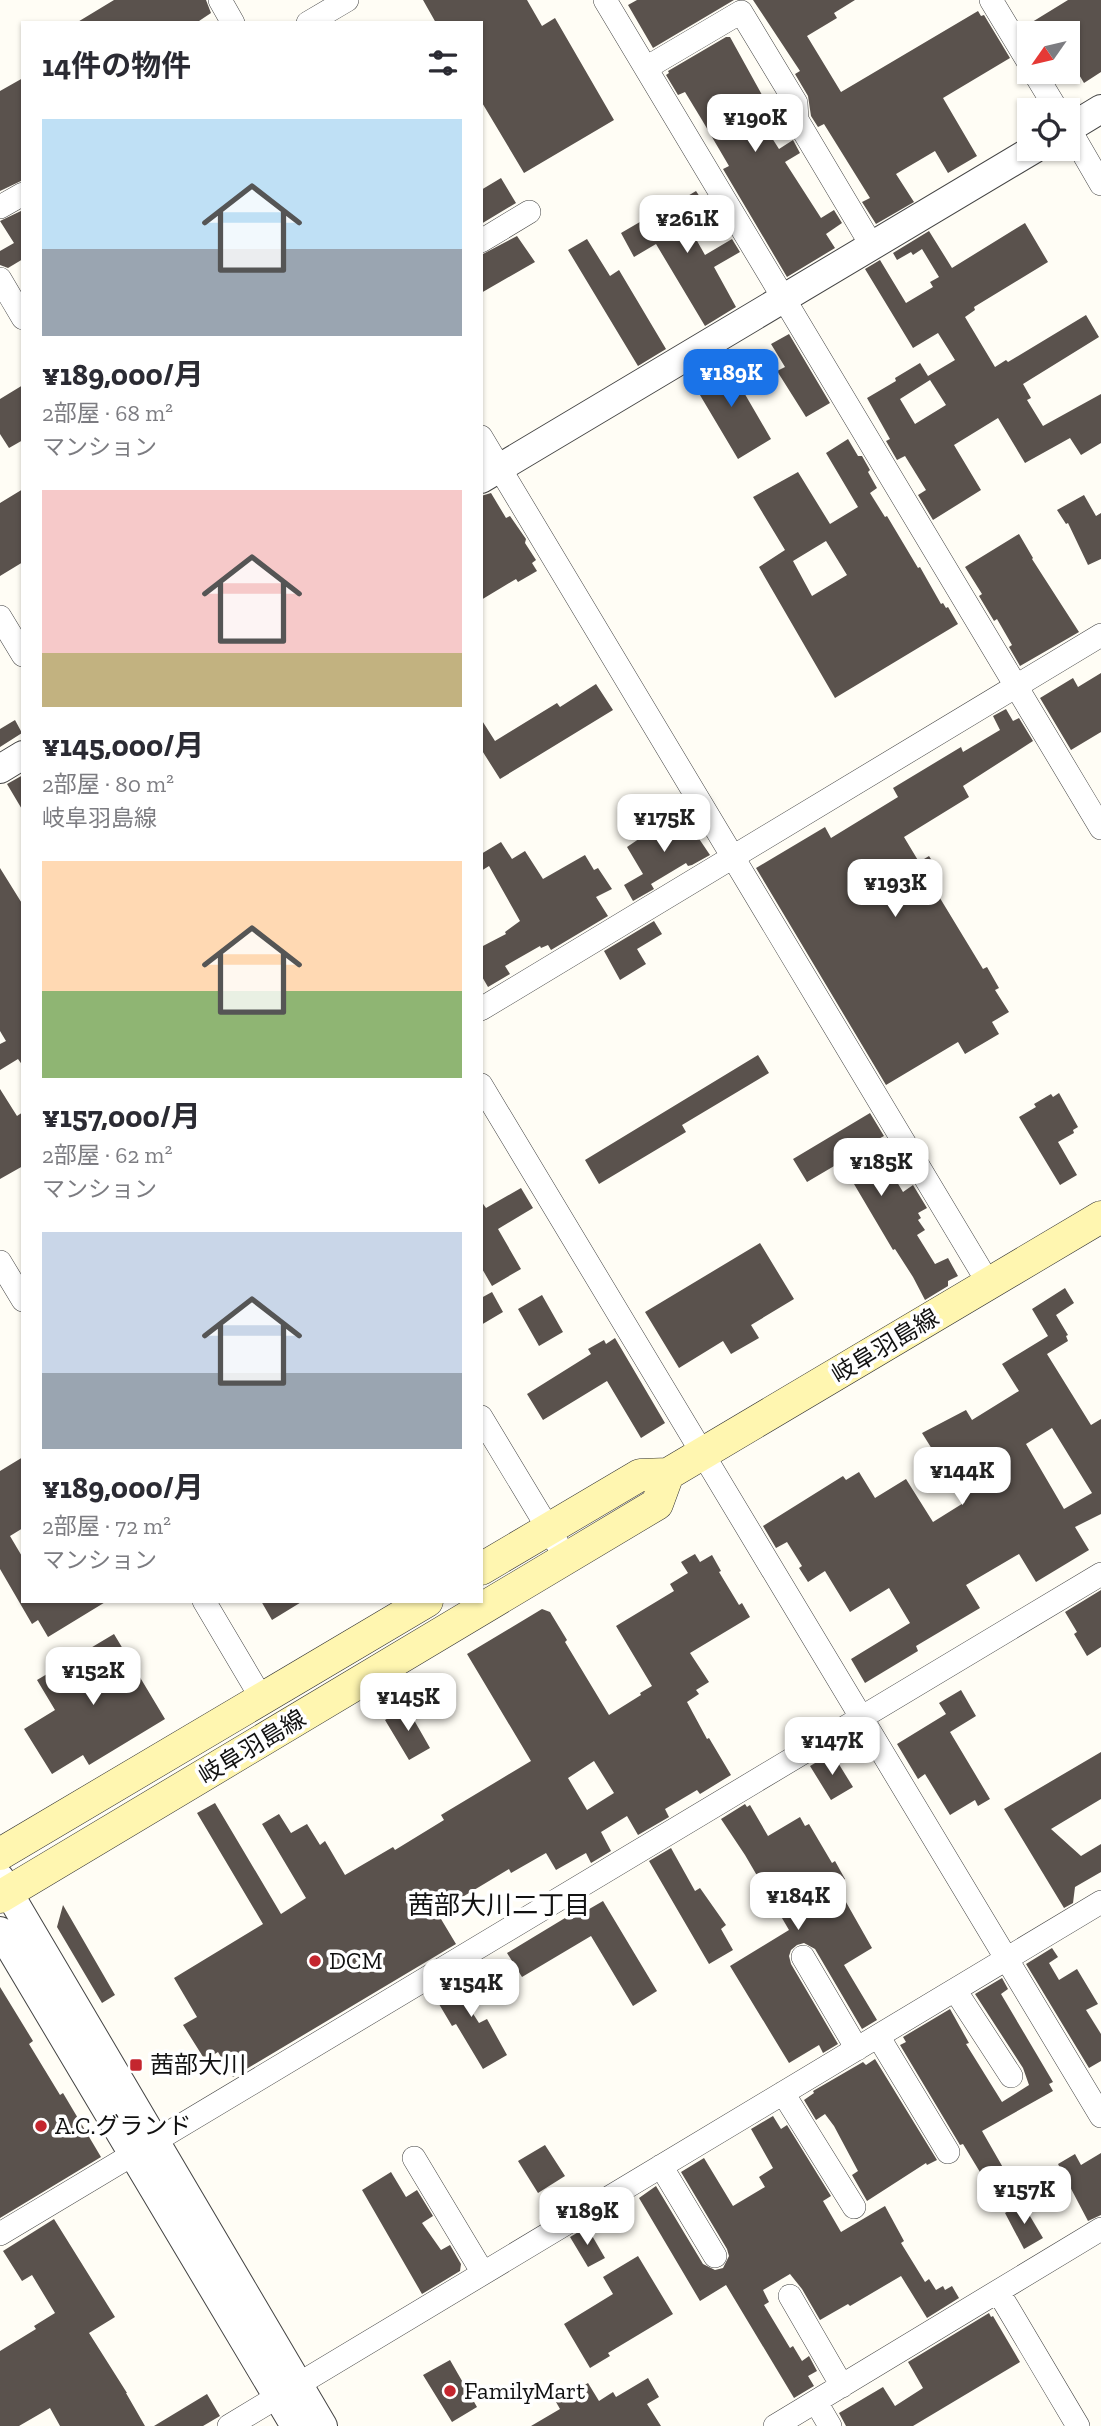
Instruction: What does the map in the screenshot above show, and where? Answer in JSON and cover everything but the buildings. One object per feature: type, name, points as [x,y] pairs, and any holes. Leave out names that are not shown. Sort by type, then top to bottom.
[{"type":"main road","name":"岐阜羽島線","points":[[483,1568],[640,1475],[668,1474],[1101,1217]]},
{"type":"main road","name":"岐阜羽島線","points":[[3,1890],[657,1504],[668,1474]]},
{"type":"main road","name":"岐阜羽島線","points":[[0,1854],[424,1603]]},
{"type":"street","points":[[220,0],[232,21]]},
{"type":"street","points":[[311,21],[346,0]]},
{"type":"street","points":[[605,0],[1101,828]]},
{"type":"street","points":[[991,0],[1017,43]]},
{"type":"street","points":[[646,68],[741,12],[796,103],[797,120],[872,246]]},
{"type":"street","points":[[1080,121],[1101,109]]},
{"type":"street","points":[[1080,148],[1101,184]]},
{"type":"street","points":[[491,474],[1017,159]]},
{"type":"street","points":[[0,207],[21,195]]},
{"type":"street","points":[[483,240],[529,212]]},
{"type":"street","points":[[0,279],[21,315]]},
{"type":"street","points":[[483,444],[491,474],[731,857],[989,1284]]},
{"type":"street","points":[[0,617],[21,652]]},
{"type":"street","points":[[483,1008],[1101,635]]},
{"type":"street","points":[[0,769],[21,756]]},
{"type":"street","points":[[483,1088],[1101,2116]]},
{"type":"street","points":[[0,1262],[15,1292]]},
{"type":"street","points":[[483,1420],[566,1559]]},
{"type":"street","points":[[0,2234],[1101,1574]]},
{"type":"street","points":[[205,1603],[262,1699]]},
{"type":"street","points":[[3,1890],[144,2148],[288,2391],[323,2426]]},
{"type":"street","points":[[229,2426],[1101,1902]]},
{"type":"street","points":[[0,1931],[144,2148]]},
{"type":"street","points":[[803,1956],[857,2049]]},
{"type":"street","points":[[955,1990],[1011,2076]]},
{"type":"street","points":[[878,2036],[948,2152]]},
{"type":"street","points":[[783,2093],[854,2207]]},
{"type":"street","points":[[414,2158],[483,2273]]},
{"type":"street","points":[[661,2166],[715,2256]]},
{"type":"street","points":[[775,2426],[1101,2229]]},
{"type":"street","points":[[999,2293],[1078,2426]]},
{"type":"street","points":[[790,2296],[842,2386]]},
{"type":"street","points":[[288,2391],[295,2426]]},
{"type":"street","points":[[816,2402],[830,2426]]},
{"type":"place","name":"DCM","points":[[315,1961]]},
{"type":"place","name":"茜部大川","points":[[136,2065]]},
{"type":"place","name":"A.C.グランド","points":[[41,2126]]},
{"type":"place","name":"FamilyMart","points":[[450,2391]]},
{"type":"district","name":"茜部大川二丁目","points":[[499,1905]]}]
